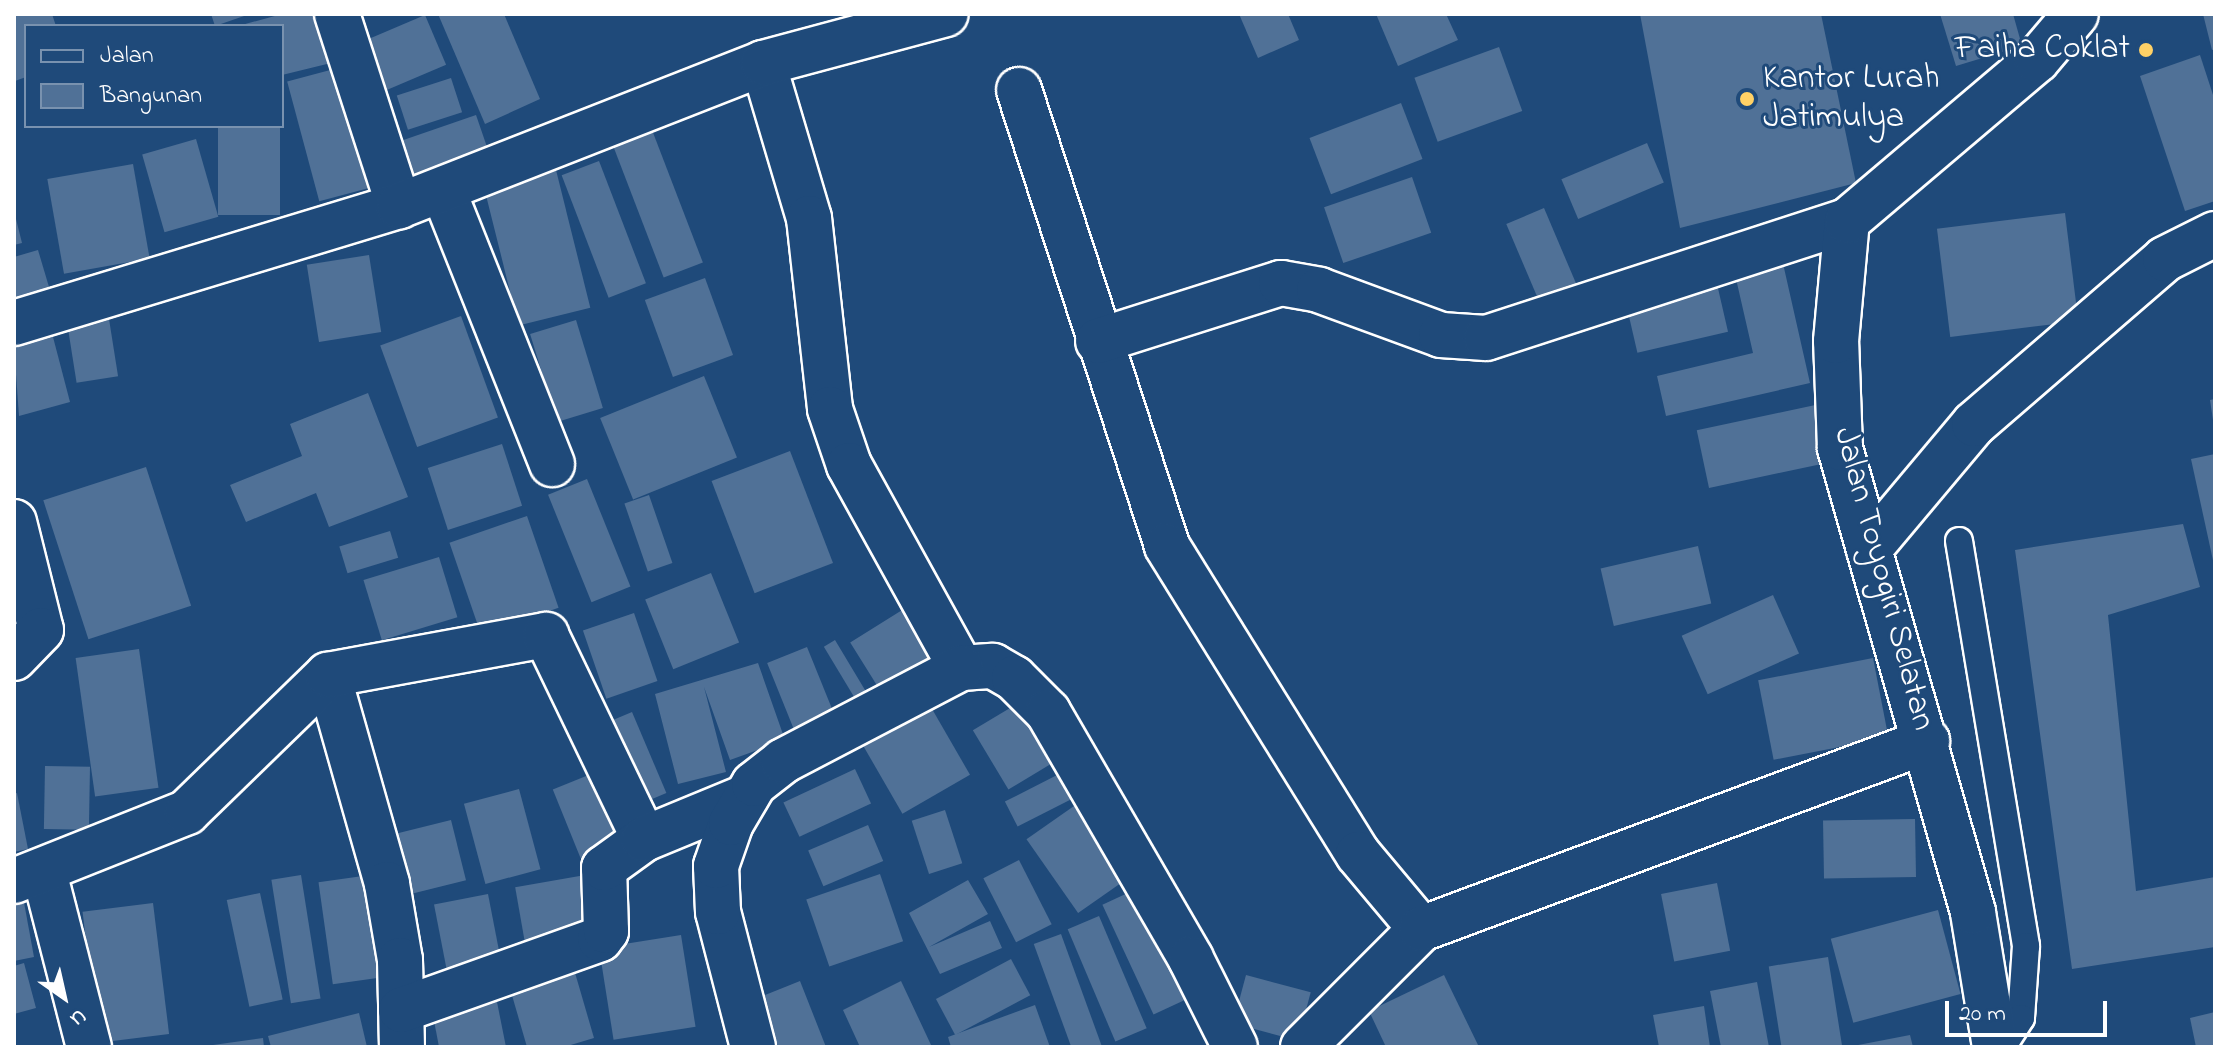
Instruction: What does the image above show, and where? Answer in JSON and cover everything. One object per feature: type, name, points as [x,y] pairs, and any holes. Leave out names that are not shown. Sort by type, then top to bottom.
[{"type":"street","points":[[337,14],[399,206]]},
{"type":"street","points":[[14,323],[399,206],[763,63],[880,24],[946,14]]},
{"type":"street","points":[[1098,341],[1281,283],[1319,290],[1441,335],[1486,338],[1847,221],[2037,60],[2076,14]]},
{"type":"street","points":[[763,63],[809,218],[830,409],[849,465],[961,668]]},
{"type":"street","points":[[1019,90],[1167,546],[1358,854],[1421,929]]},
{"type":"street","points":[[443,190],[552,464]]},
{"type":"street","name":"Jalan Toyogiri Selatan","points":[[1847,221],[1835,391],[1840,448],[1927,741],[1973,912],[1995,1047]]},
{"type":"street","points":[[1869,549],[1985,414],[2165,259],[2215,234]]},
{"type":"street","points":[[14,522],[41,630],[14,658]]},
{"type":"street","points":[[89,1047],[29,876],[187,812],[328,675],[546,635],[644,839]]},
{"type":"street","points":[[328,675],[387,884],[400,960],[402,1028],[600,939],[606,919],[601,875],[644,839],[746,797],[783,761],[961,668],[993,666],[1014,678],[1048,712],[1191,959],[1235,1047]]},
{"type":"street","points":[[1303,1047],[1421,929],[1927,741]]},
{"type":"street","points":[[746,797],[716,866],[718,912],[753,1047]]},
{"type":"lane","points":[[1959,541],[2026,946],[2021,1018],[2002,1047]]},
{"type":"building","points":[[14,14],[52,14],[55,24],[24,24],[24,78],[15,81]]},
{"type":"building","points":[[211,14],[247,14],[221,24],[214,24]]},
{"type":"building","points":[[282,14],[319,14],[331,63],[284,75],[284,24],[245,24]]},
{"type":"building","points":[[438,14],[504,14],[540,99],[485,124]]},
{"type":"building","points":[[1239,14],[1288,14],[1299,40],[1258,58]]},
{"type":"building","points":[[1376,14],[1446,14],[1458,40],[1398,66]]},
{"type":"building","name":"Kantor Lurah Jatimulya","points":[[1640,14],[1821,14],[1856,183],[1680,228]]},
{"type":"building","points":[[1940,14],[2013,14],[2022,46],[1956,66]]},
{"type":"building","points":[[2203,14],[2215,14],[2215,49],[2212,50]]},
{"type":"building","points":[[425,15],[446,65],[370,97],[349,47]]},
{"type":"building","points":[[1499,47],[1522,111],[1438,142],[1414,78]]},
{"type":"building","points":[[2200,55],[2215,101],[2215,201],[2185,211],[2140,76]]},
{"type":"building","points":[[349,65],[381,185],[319,201],[287,82]]},
{"type":"building","points":[[451,78],[462,112],[408,130],[397,96]]},
{"type":"building","points":[[1401,103],[1423,159],[1331,194],[1310,138]]},
{"type":"building","points":[[476,115],[488,150],[404,179],[392,144]]},
{"type":"building","points":[[218,128],[280,128],[280,215],[218,215]]},
{"type":"building","points":[[652,130],[703,263],[664,278],[613,145]]},
{"type":"building","points":[[196,139],[218,217],[164,232],[142,154]]},
{"type":"building","points":[[1647,143],[1664,183],[1578,219],[1561,179]]},
{"type":"building","points":[[599,161],[646,283],[609,298],[562,175]]},
{"type":"building","points":[[133,164],[150,259],[64,274],[47,179]]},
{"type":"building","points":[[555,166],[590,308],[519,326],[483,184]]},
{"type":"building","points":[[1412,177],[1431,233],[1343,263],[1324,207]]},
{"type":"building","points":[[1544,208],[1577,285],[1539,301],[1506,224]]},
{"type":"building","points":[[14,211],[22,243],[14,245]]},
{"type":"building","points":[[2065,213],[2078,321],[1950,337],[1937,229]]},
{"type":"building","points":[[38,250],[52,297],[14,308],[14,257]]},
{"type":"building","points":[[369,255],[381,332],[319,342],[307,265]]},
{"type":"building","points":[[1782,259],[1810,383],[1666,416],[1657,376],[1753,353],[1734,270]]},
{"type":"building","points":[[705,278],[733,355],[673,377],[645,300]]},
{"type":"building","points":[[1717,284],[1728,332],[1637,353],[1626,305]]},
{"type":"building","points":[[461,316],[498,417],[417,447],[380,345]]},
{"type":"building","points":[[109,319],[118,376],[77,383],[68,326]]},
{"type":"building","points":[[576,320],[603,408],[557,422],[530,334]]},
{"type":"building","points":[[53,337],[70,402],[19,416],[14,347]]},
{"type":"building","points":[[704,376],[737,458],[633,500],[600,418]]},
{"type":"building","points":[[368,393],[408,497],[329,527],[316,493],[246,522],[230,485],[302,456],[290,424]]},
{"type":"building","points":[[2215,399],[2215,420],[2213,420],[2210,400]]},
{"type":"building","points":[[1820,404],[1832,462],[1709,488],[1697,430]]},
{"type":"building","points":[[502,444],[522,506],[448,530],[428,468]]},
{"type":"building","points":[[790,451],[833,563],[755,593],[712,481]]},
{"type":"building","points":[[2215,454],[2215,565],[2214,565],[2191,459]]},
{"type":"building","points":[[146,467],[191,606],[88,639],[43,500]]},
{"type":"building","points":[[587,479],[630,587],[592,602],[548,495]]},
{"type":"building","points":[[649,495],[672,563],[648,572],[624,503]]},
{"type":"building","points":[[527,516],[559,608],[481,634],[449,543]]},
{"type":"building","points":[[2183,524],[2200,587],[2108,615],[2136,891],[2215,877],[2215,947],[2072,969],[2015,550]]},
{"type":"building","points":[[390,531],[398,558],[348,573],[339,546]]},
{"type":"building","points":[[1698,546],[1711,603],[1614,626],[1601,568]]},
{"type":"building","points":[[439,557],[457,617],[382,640],[363,580]]},
{"type":"building","points":[[711,573],[739,643],[673,669],[645,600]]},
{"type":"building","points":[[1773,595],[1799,653],[1708,694],[1682,636]]},
{"type":"building","points":[[907,607],[939,659],[883,694],[850,643]]},
{"type":"building","points":[[634,613],[657,681],[606,699],[583,631]]},
{"type":"building","points":[[835,640],[871,699],[859,706],[824,647]]},
{"type":"building","points":[[807,647],[835,716],[795,732],[767,663]]},
{"type":"building","points":[[139,649],[158,788],[95,797],[76,658]]},
{"type":"building","points":[[1873,658],[1888,738],[1774,760],[1758,680]]},
{"type":"building","points":[[758,663],[785,740],[730,760],[704,687],[726,772],[678,784],[655,694]]},
{"type":"building","points":[[928,702],[970,775],[902,814],[860,741]]},
{"type":"building","points":[[1020,702],[1056,761],[1008,789],[973,730]]},
{"type":"building","points":[[632,712],[666,793],[640,804],[605,723]]},
{"type":"building","points":[[45,766],[90,767],[89,830],[44,829]]},
{"type":"building","points":[[855,769],[871,803],[799,837],[783,802]]},
{"type":"building","points":[[601,770],[629,839],[581,858],[553,789]]},
{"type":"building","points":[[1061,773],[1074,798],[1018,827],[1005,802]]},
{"type":"building","points":[[519,789],[540,869],[485,884],[464,804]]},
{"type":"building","points":[[17,793],[28,849],[14,852],[14,794]]},
{"type":"building","points":[[1074,806],[1126,880],[1078,913],[1026,839]]},
{"type":"building","points":[[945,810],[962,863],[929,874],[912,821]]},
{"type":"building","points":[[1915,819],[1916,877],[1824,879],[1823,821]]},
{"type":"building","points":[[451,820],[466,880],[410,894],[395,834]]},
{"type":"building","points":[[868,825],[883,861],[823,886],[808,850]]},
{"type":"building","points":[[1019,860],[1052,924],[1016,942],[983,878]]},
{"type":"building","points":[[591,874],[602,934],[526,947],[515,887]]},
{"type":"building","points":[[880,874],[903,941],[829,967],[806,899]]},
{"type":"building","points":[[301,875],[321,998],[291,1003],[271,880]]},
{"type":"building","points":[[370,875],[384,977],[333,984],[319,882]]},
{"type":"building","points":[[968,880],[988,914],[929,947],[990,921],[1002,948],[940,974],[909,913]]},
{"type":"building","points":[[1717,883],[1730,951],[1674,962],[1661,894]]},
{"type":"building","points":[[1145,885],[1196,995],[1154,1015],[1102,905]]},
{"type":"building","points":[[260,893],[283,1000],[249,1007],[227,900]]},
{"type":"building","points":[[488,894],[503,973],[449,983],[434,904]]},
{"type":"building","points":[[23,897],[34,957],[14,961],[14,899]]},
{"type":"building","points":[[153,903],[169,1034],[99,1043],[83,912]]},
{"type":"building","points":[[1938,910],[1961,994],[1853,1023],[1831,939]]},
{"type":"building","points":[[1099,916],[1147,1028],[1115,1042],[1068,929]]},
{"type":"building","points":[[1061,934],[1102,1047],[1071,1047],[1034,944]]},
{"type":"building","points":[[681,935],[696,1027],[614,1040],[599,948]]},
{"type":"building","points":[[1828,957],[1842,1047],[1782,1047],[1769,966]]},
{"type":"building","points":[[571,959],[594,1038],[564,1047],[527,1047],[507,978]]},
{"type":"building","points":[[1011,959],[1030,995],[955,1035],[936,999]]},
{"type":"building","points":[[24,963],[36,1008],[14,1014],[14,966]]},
{"type":"building","points":[[1246,975],[1311,992],[1298,1041],[1233,1023]]},
{"type":"building","points":[[1444,975],[1479,1047],[1386,1047],[1369,1011]]},
{"type":"building","points":[[800,981],[826,1047],[774,1047],[755,999]]},
{"type":"building","points":[[901,981],[932,1047],[860,1047],[843,1010]]},
{"type":"building","points":[[1757,982],[1769,1047],[1721,1047],[1710,991]]},
{"type":"building","points":[[496,997],[506,1047],[439,1047],[432,1010]]},
{"type":"building","points":[[1035,1005],[1050,1047],[951,1047],[948,1037]]},
{"type":"building","points":[[1704,1006],[1710,1047],[1659,1047],[1653,1015]]},
{"type":"building","points":[[2215,1012],[2215,1047],[2196,1047],[2190,1018]]},
{"type":"building","points":[[359,1013],[367,1047],[271,1047],[268,1036]]},
{"type":"building","points":[[1910,1035],[1913,1047],[1853,1047],[1853,1046]]},
{"type":"building","points":[[263,1038],[264,1047],[213,1047],[213,1045]]},
{"type":"place","name":"Faiha Coklat","points":[[2146,50]]},
{"type":"place","name":"Kantor Lurah Jatimulya","points":[[1747,99]]}]
